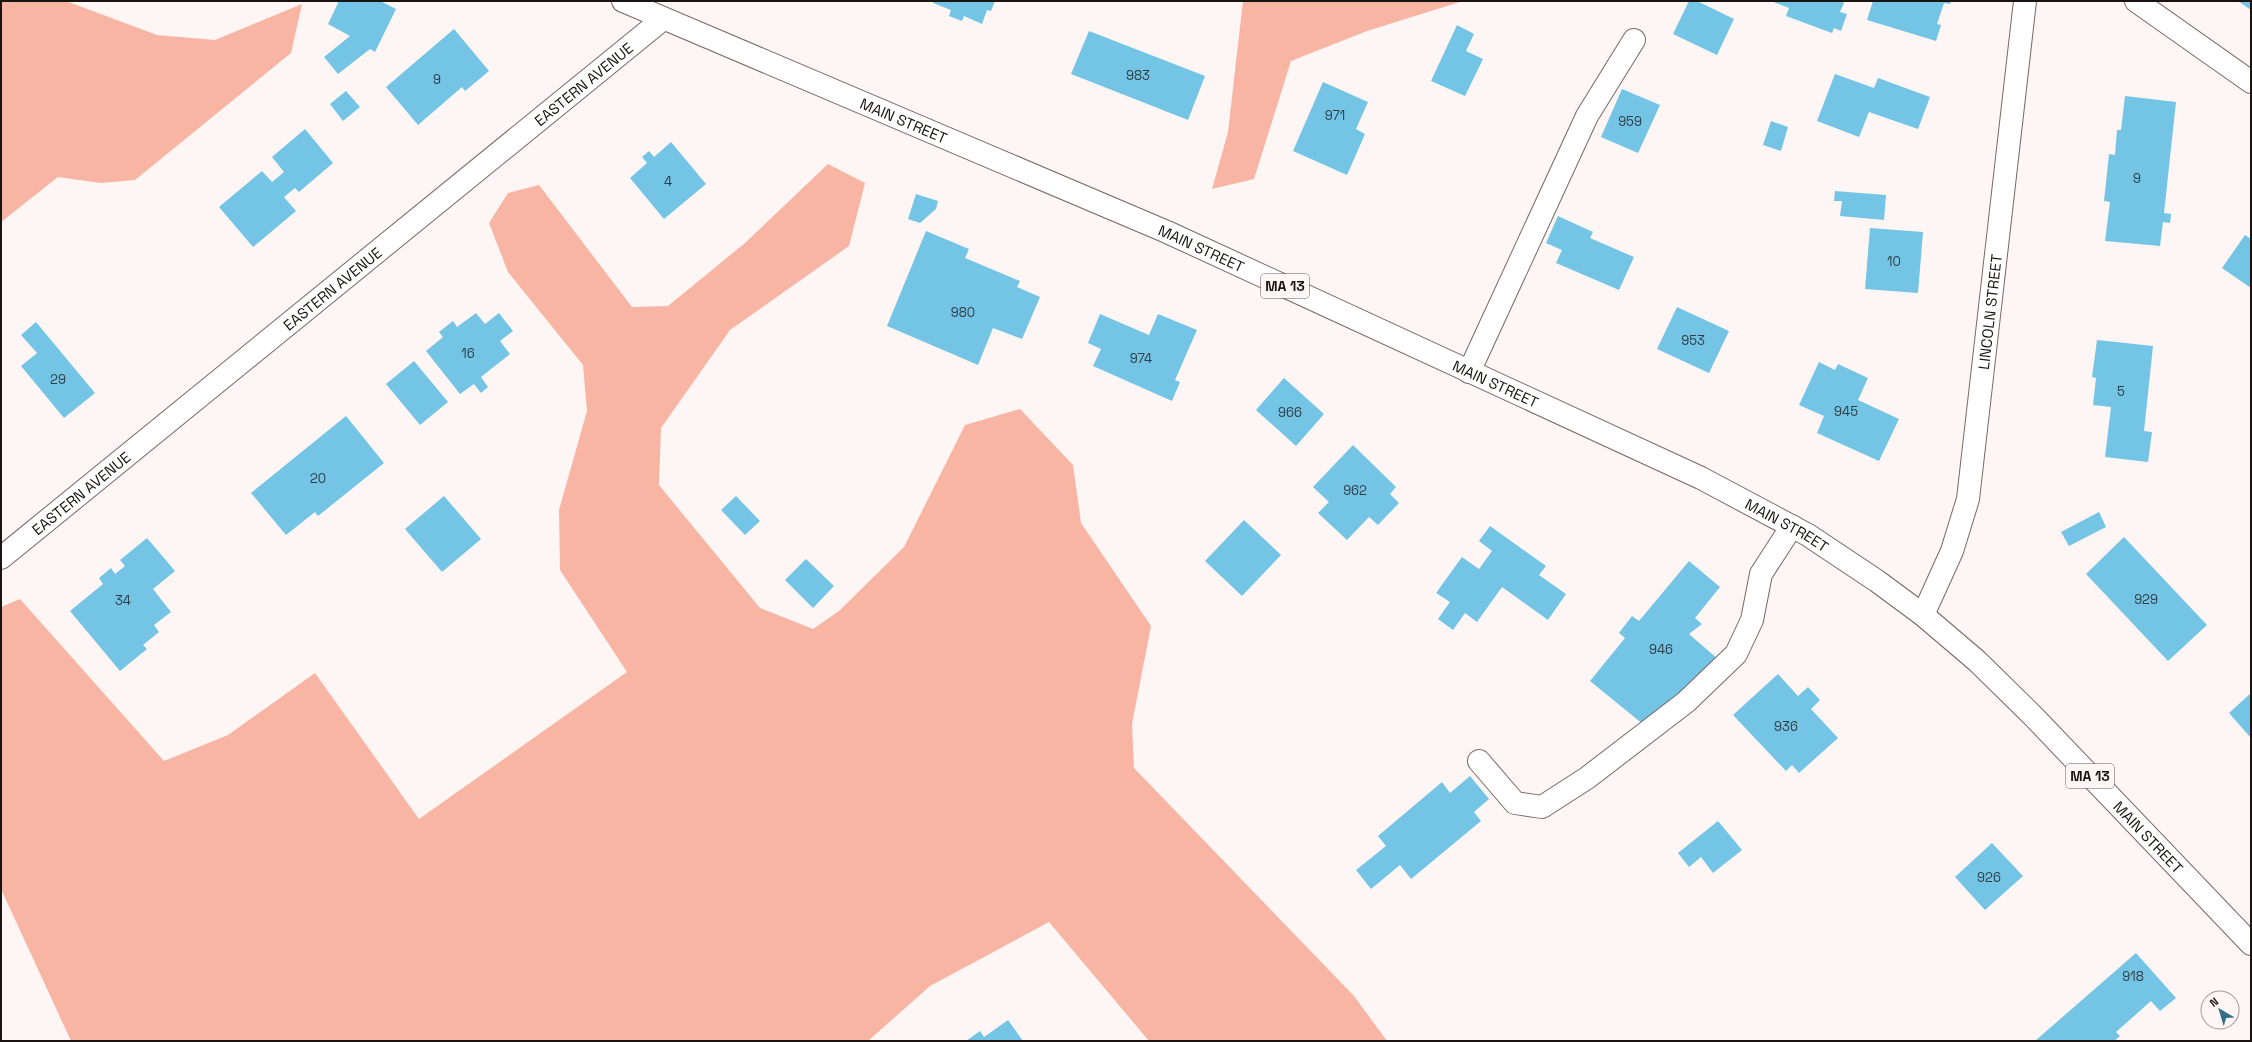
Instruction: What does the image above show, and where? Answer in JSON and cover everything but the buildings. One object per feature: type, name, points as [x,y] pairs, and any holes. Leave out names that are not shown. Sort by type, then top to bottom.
[{"type":"main road","name":"MAIN STREET","points":[[623,1],[1167,232],[1701,478],[1792,526],[1844,558],[1923,616],[1977,661],[2034,717],[2251,944]]},
{"type":"main road","name":"LINCOLN STREET","points":[[1923,616],[1952,551],[1968,499],[2025,1]]},
{"type":"main road","points":[[2136,1],[2251,82]]},
{"type":"main road","name":"EASTERN AVENUE","points":[[1,558],[663,19]]},
{"type":"main road","points":[[1469,372],[1587,116],[1634,40]]},
{"type":"main road","points":[[1479,761],[1515,803],[1542,807],[1587,778],[1686,702],[1736,654],[1752,620],[1761,574],[1792,526]]},
{"type":"shaded area","points":[[1,1],[66,1],[157,35],[215,40],[302,4],[291,53],[135,180],[101,183],[58,177],[1,222]]},
{"type":"shaded area","points":[[1243,1],[1463,1],[1367,31],[1291,61],[1254,179],[1212,189],[1228,132]]},
{"type":"shaded area","points":[[828,164],[865,183],[849,246],[730,330],[661,428],[659,485],[760,608],[813,629],[839,611],[904,547],[965,425],[1020,409],[1073,465],[1081,523],[1151,626],[1132,724],[1134,768],[1354,996],[1387,1041],[1149,1041],[1049,922],[930,986],[868,1041],[71,1041],[1,889],[1,607],[20,599],[164,761],[228,735],[315,673],[419,819],[627,672],[560,570],[559,510],[587,411],[583,365],[508,272],[489,223],[508,193],[539,185],[632,307],[668,306],[745,243]]}]
